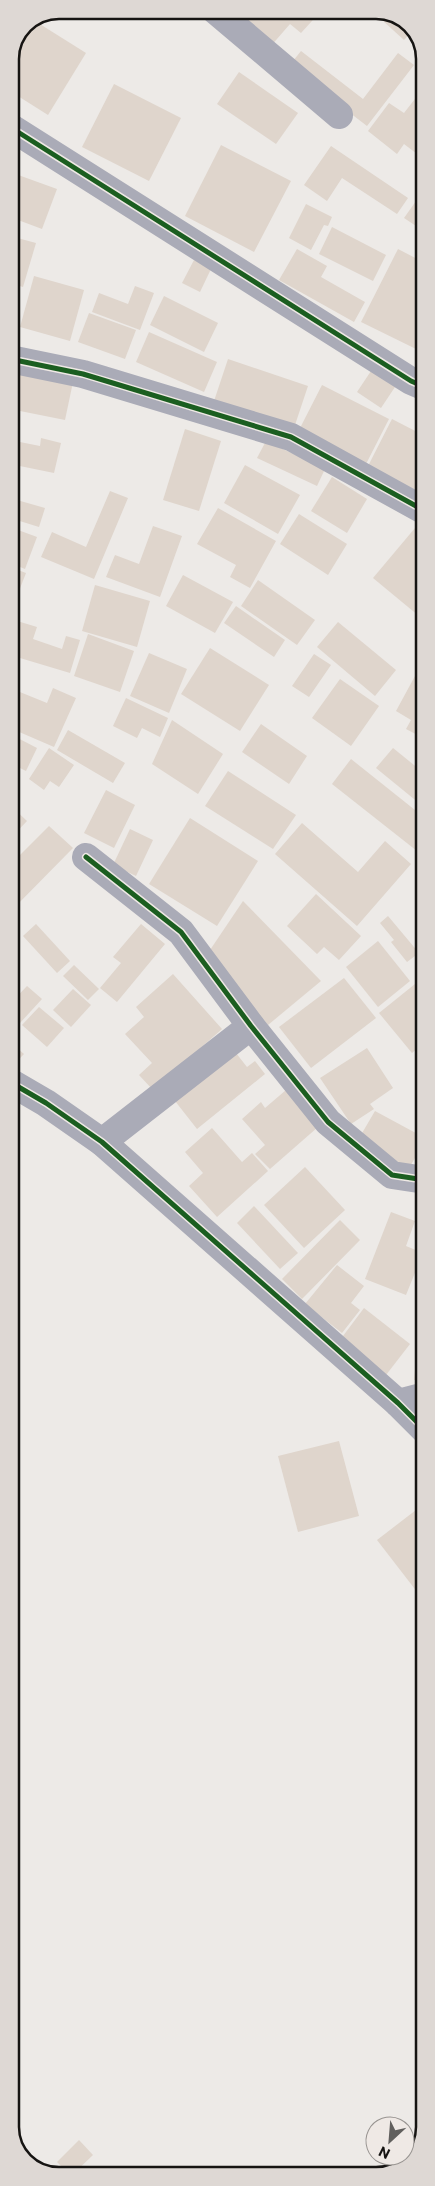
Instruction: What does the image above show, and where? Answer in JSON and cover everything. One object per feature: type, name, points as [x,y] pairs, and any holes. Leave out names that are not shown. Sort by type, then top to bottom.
[{"type":"street","points":[[226,19],[339,115]]},
{"type":"street","points":[[19,133],[416,382]]},
{"type":"street","points":[[19,361],[83,374],[291,437],[416,506]]},
{"type":"street","points":[[86,857],[181,932],[251,1026],[328,1122],[392,1175],[416,1179]]},
{"type":"street","points":[[102,1142],[251,1026]]},
{"type":"street","points":[[19,1087],[46,1103],[102,1142],[416,1421]]},
{"type":"street","points":[[398,1403],[416,1398]]},
{"type":"building","points":[[244,19],[314,19],[301,33],[290,24],[270,47]]},
{"type":"building","points":[[381,19],[399,25],[409,35],[404,40]]},
{"type":"building","points":[[39,24],[86,53],[48,115],[19,97],[19,58],[23,41],[30,30]]},
{"type":"building","points":[[301,51],[363,99],[398,53],[414,65],[367,126],[289,66]]},
{"type":"building","points":[[239,72],[298,113],[276,144],[217,104]]},
{"type":"building","points":[[114,84],[181,118],[149,181],[82,147]]},
{"type":"building","points":[[416,98],[416,153],[404,144],[397,154],[368,131],[389,103],[404,113]]},
{"type":"building","points":[[221,145],[291,181],[254,252],[185,216]]},
{"type":"building","points":[[331,146],[408,198],[397,214],[342,178],[327,201],[304,185]]},
{"type":"building","points":[[19,175],[57,189],[42,229],[19,220]]},
{"type":"building","points":[[416,201],[416,226],[404,218]]},
{"type":"building","points":[[306,204],[332,217],[328,226],[324,225],[311,250],[289,238]]},
{"type":"building","points":[[332,227],[386,255],[373,281],[319,254]]},
{"type":"building","points":[[19,238],[36,243],[23,287],[19,286]]},
{"type":"building","points":[[297,249],[327,266],[321,277],[365,302],[354,322],[279,280]]},
{"type":"building","points":[[398,249],[416,258],[416,349],[361,322]]},
{"type":"building","points":[[194,260],[211,269],[200,292],[182,283]]},
{"type":"building","points":[[34,276],[84,290],[70,341],[20,327]]},
{"type":"building","points":[[135,286],[154,293],[140,330],[92,312],[99,293],[128,304]]},
{"type":"building","points":[[164,296],[218,323],[204,352],[150,325]]},
{"type":"building","points":[[89,313],[136,330],[125,359],[78,342]]},
{"type":"building","points":[[149,332],[217,362],[204,392],[136,362]]},
{"type":"building","points":[[228,359],[308,386],[294,428],[214,401]]},
{"type":"building","points":[[377,362],[401,378],[381,408],[357,392]]},
{"type":"building","points":[[19,371],[73,382],[65,420],[19,411]]},
{"type":"building","points":[[322,385],[389,419],[366,464],[299,430]]},
{"type":"building","points":[[392,419],[416,431],[416,490],[368,466]]},
{"type":"building","points":[[185,429],[221,441],[199,511],[163,500]]},
{"type":"building","points":[[41,438],[61,443],[54,473],[19,466],[19,442],[40,446]]},
{"type":"building","points":[[266,441],[325,469],[317,486],[257,458]]},
{"type":"building","points":[[245,465],[300,495],[278,534],[224,503]]},
{"type":"building","points":[[332,477],[367,499],[347,533],[311,511]]},
{"type":"building","points":[[110,491],[128,498],[94,579],[41,557],[52,532],[86,547]]},
{"type":"building","points":[[19,501],[45,508],[39,527],[19,521]]},
{"type":"building","points":[[218,508],[276,541],[250,588],[230,577],[236,565],[197,544]]},
{"type":"building","points":[[299,514],[347,544],[328,575],[280,544]]},
{"type":"building","points":[[153,526],[182,536],[160,597],[106,577],[115,555],[139,564]]},
{"type":"building","points":[[415,528],[416,614],[373,578]]},
{"type":"building","points":[[19,530],[37,537],[25,569],[19,567]]},
{"type":"building","points":[[19,570],[26,573],[19,591]]},
{"type":"building","points":[[183,575],[233,602],[215,633],[166,606]]},
{"type":"building","points":[[258,580],[315,620],[297,645],[241,606]]},
{"type":"building","points":[[95,585],[150,601],[137,647],[82,631]]},
{"type":"building","points":[[236,606],[285,640],[274,657],[224,623]]},
{"type":"building","points":[[19,622],[37,627],[33,639],[62,649],[66,636],[80,640],[70,673],[19,658]]},
{"type":"building","points":[[338,622],[396,670],[375,696],[317,647]]},
{"type":"building","points":[[88,634],[134,651],[120,692],[74,676]]},
{"type":"building","points":[[210,648],[269,685],[240,731],[181,694]]},
{"type":"building","points":[[149,653],[187,669],[169,713],[130,696]]},
{"type":"building","points":[[314,654],[331,665],[309,697],[292,686]]},
{"type":"building","points":[[416,676],[416,734],[406,729],[411,720],[396,711]]},
{"type":"building","points":[[340,679],[379,706],[351,746],[312,718]]},
{"type":"building","points":[[53,688],[76,698],[54,747],[19,732],[19,692],[47,703]]},
{"type":"building","points":[[126,698],[168,718],[160,737],[142,728],[137,738],[113,726]]},
{"type":"building","points":[[172,720],[223,754],[198,794],[152,764]]},
{"type":"building","points":[[261,724],[307,756],[289,784],[242,752]]},
{"type":"building","points":[[68,730],[125,763],[113,783],[57,750]]},
{"type":"building","points":[[19,739],[37,748],[26,771],[19,768]]},
{"type":"building","points":[[49,748],[74,765],[59,787],[50,781],[44,790],[29,779]]},
{"type":"building","points":[[393,748],[416,767],[416,801],[376,768]]},
{"type":"building","points":[[351,759],[416,811],[416,850],[332,784]]},
{"type":"building","points":[[228,771],[296,815],[273,849],[205,806]]},
{"type":"building","points":[[106,790],[135,805],[114,848],[84,833]]},
{"type":"building","points":[[19,813],[27,821],[19,829]]},
{"type":"building","points":[[190,818],[258,861],[217,926],[149,884]]},
{"type":"building","points":[[302,823],[358,872],[385,841],[411,864],[357,926],[275,854]]},
{"type":"building","points":[[49,826],[73,848],[19,903],[19,856]]},
{"type":"building","points":[[130,829],[153,840],[136,876],[113,865]]},
{"type":"building","points":[[316,894],[361,936],[339,960],[324,947],[317,954],[287,926]]},
{"type":"building","points":[[243,901],[321,981],[268,1025],[208,953]]},
{"type":"building","points":[[388,916],[416,949],[416,955],[407,962],[391,942],[394,940],[380,923]]},
{"type":"building","points":[[36,924],[70,961],[57,973],[23,936]]},
{"type":"building","points":[[141,924],[165,944],[117,1002],[100,988],[121,963],[113,957]]},
{"type":"building","points":[[378,941],[410,981],[378,1007],[346,967]]},
{"type":"building","points":[[74,965],[99,989],[88,1000],[63,976]]},
{"type":"building","points":[[173,974],[222,1029],[153,1090],[139,1075],[152,1063],[125,1034],[144,1017],[136,1007]]},
{"type":"building","points":[[344,978],[376,1018],[311,1068],[279,1027]]},
{"type":"building","points":[[415,984],[416,1050],[412,1053],[379,1013]]},
{"type":"building","points":[[27,986],[42,999],[20,1023],[19,1022],[19,994]]},
{"type":"building","points":[[73,989],[91,1005],[71,1027],[53,1010]]},
{"type":"building","points":[[39,1007],[64,1028],[47,1047],[22,1025]]},
{"type":"building","points":[[367,1048],[393,1088],[370,1104],[374,1109],[351,1124],[320,1078]]},
{"type":"building","points":[[19,1050],[24,1054],[19,1059]]},
{"type":"building","points":[[236,1053],[247,1067],[255,1061],[265,1074],[197,1129],[175,1101]]},
{"type":"building","points":[[286,1090],[318,1127],[270,1169],[255,1154],[265,1145],[242,1119],[261,1102],[265,1108]]},
{"type":"building","points":[[375,1111],[416,1133],[416,1158],[409,1168],[358,1140]]},
{"type":"building","points":[[212,1128],[242,1162],[252,1153],[268,1171],[217,1217],[189,1186],[203,1173],[185,1152]]},
{"type":"building","points":[[305,1167],[345,1210],[304,1248],[264,1205]]},
{"type":"building","points":[[254,1206],[298,1253],[280,1269],[237,1223]]},
{"type":"building","points":[[391,1212],[415,1221],[406,1246],[416,1250],[416,1270],[406,1295],[365,1279]]},
{"type":"building","points":[[340,1220],[360,1240],[302,1299],[282,1279]]},
{"type":"building","points":[[337,1265],[364,1286],[351,1303],[360,1310],[342,1333],[305,1304]]},
{"type":"building","points":[[364,1308],[410,1344],[386,1375],[340,1340]]},
{"type":"building","points":[[416,1360],[416,1380],[414,1380]]},
{"type":"building","points":[[339,1441],[359,1516],[298,1532],[278,1456]]},
{"type":"building","points":[[416,1510],[416,1591],[377,1540]]},
{"type":"building","points":[[79,2140],[93,2155],[80,2167],[62,2167],[57,2162]]},
{"type":"cycle path","points":[[19,133],[416,383]]},
{"type":"cycle path","points":[[19,361],[83,374],[291,437],[416,506]]},
{"type":"cycle path","points":[[86,857],[181,932],[251,1026],[328,1122],[392,1175],[416,1179]]},
{"type":"cycle path","points":[[19,1087],[46,1103],[102,1142],[416,1421]]}]
